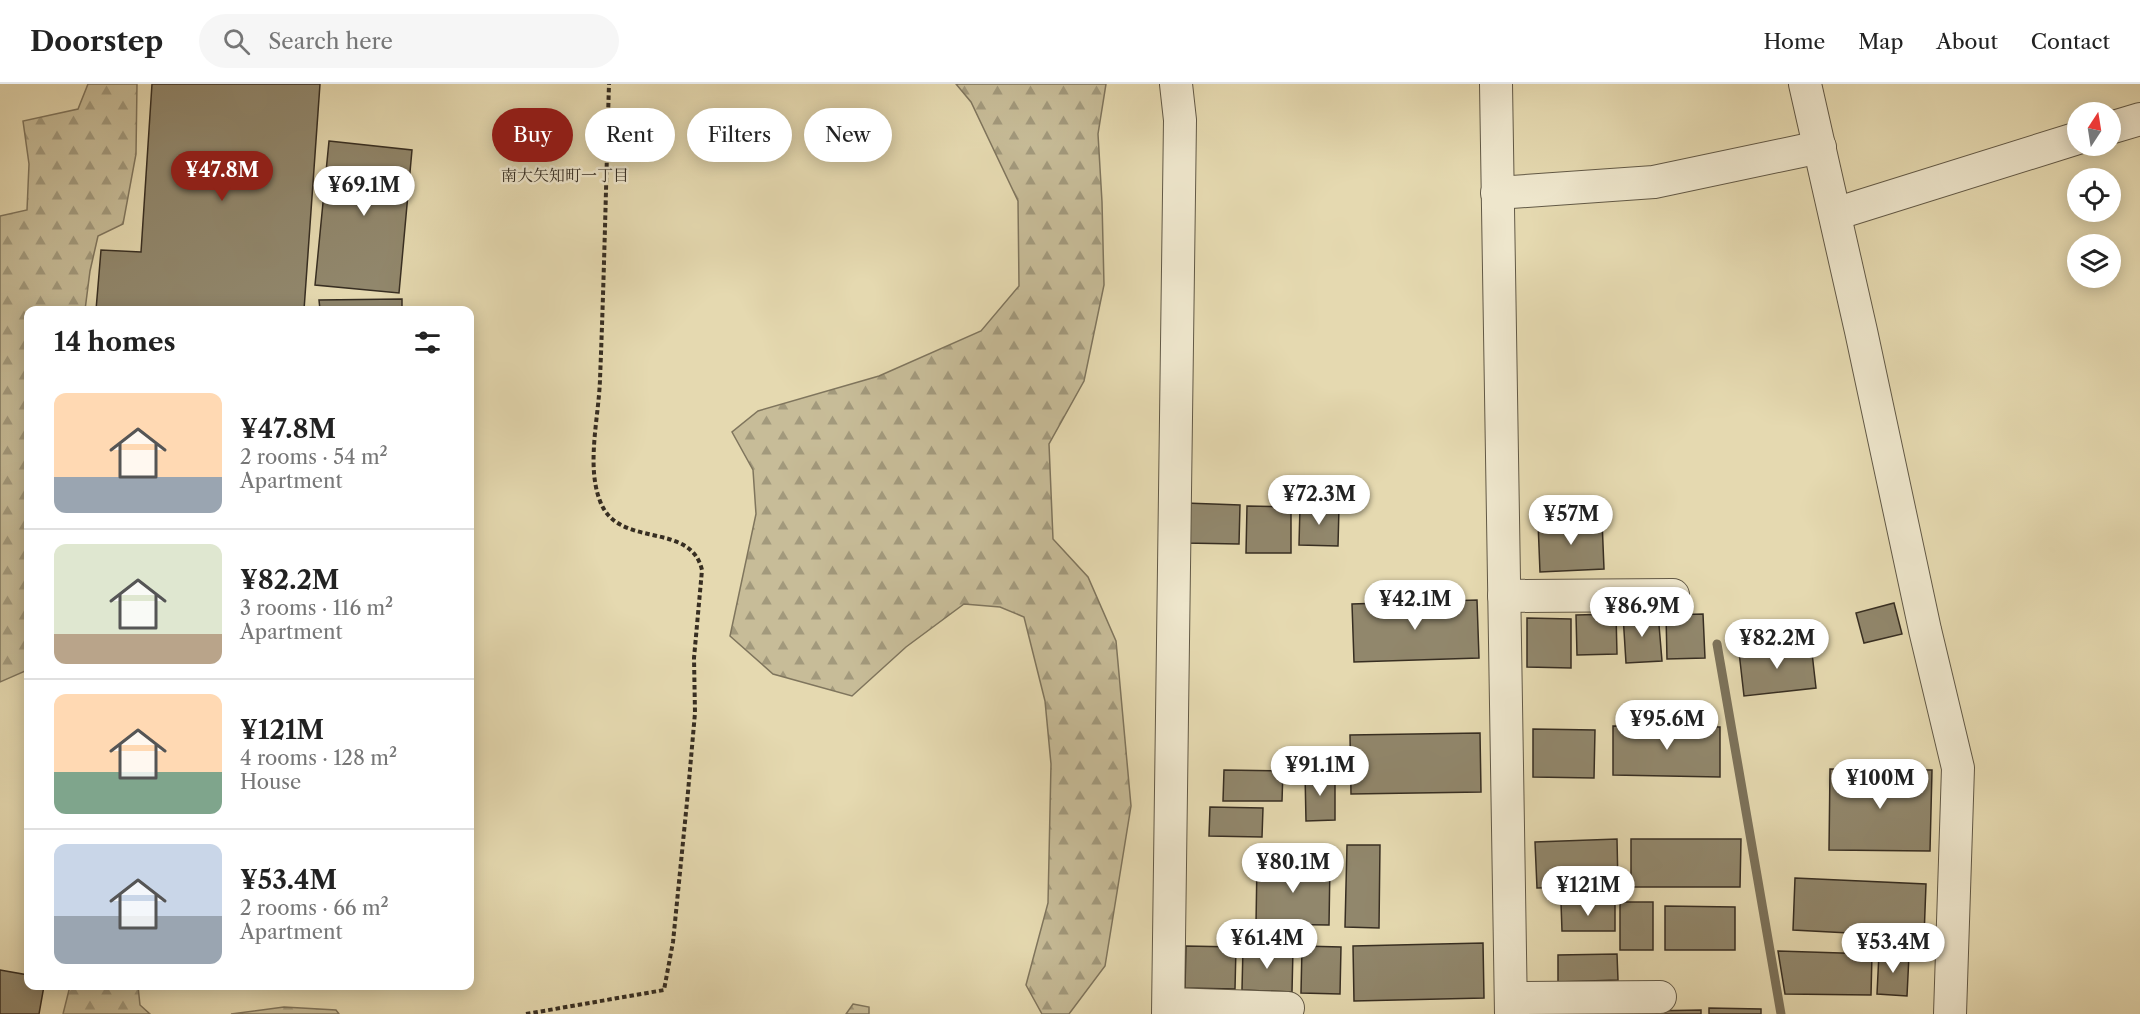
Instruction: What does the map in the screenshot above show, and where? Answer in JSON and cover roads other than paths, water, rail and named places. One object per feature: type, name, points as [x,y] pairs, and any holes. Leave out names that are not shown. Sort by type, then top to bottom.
[{"type":"street","points":[[1176,84],[1180,120],[1168,1009],[1288,1008]]},
{"type":"street","points":[[1496,84],[1511,1006],[1660,997]]},
{"type":"street","points":[[1805,84],[1925,630],[1958,768],[1950,1014]]},
{"type":"street","points":[[2121,125],[2140,119]]},
{"type":"street","points":[[1835,214],[2067,141]]},
{"type":"street","points":[[1497,193],[1654,182],[1820,147]]},
{"type":"street","points":[[1504,596],[1673,595]]},
{"type":"waterway","points":[[1717,644],[1781,1014]]},
{"type":"district","name":"南大矢知町一丁目","points":[[565,175]]}]
